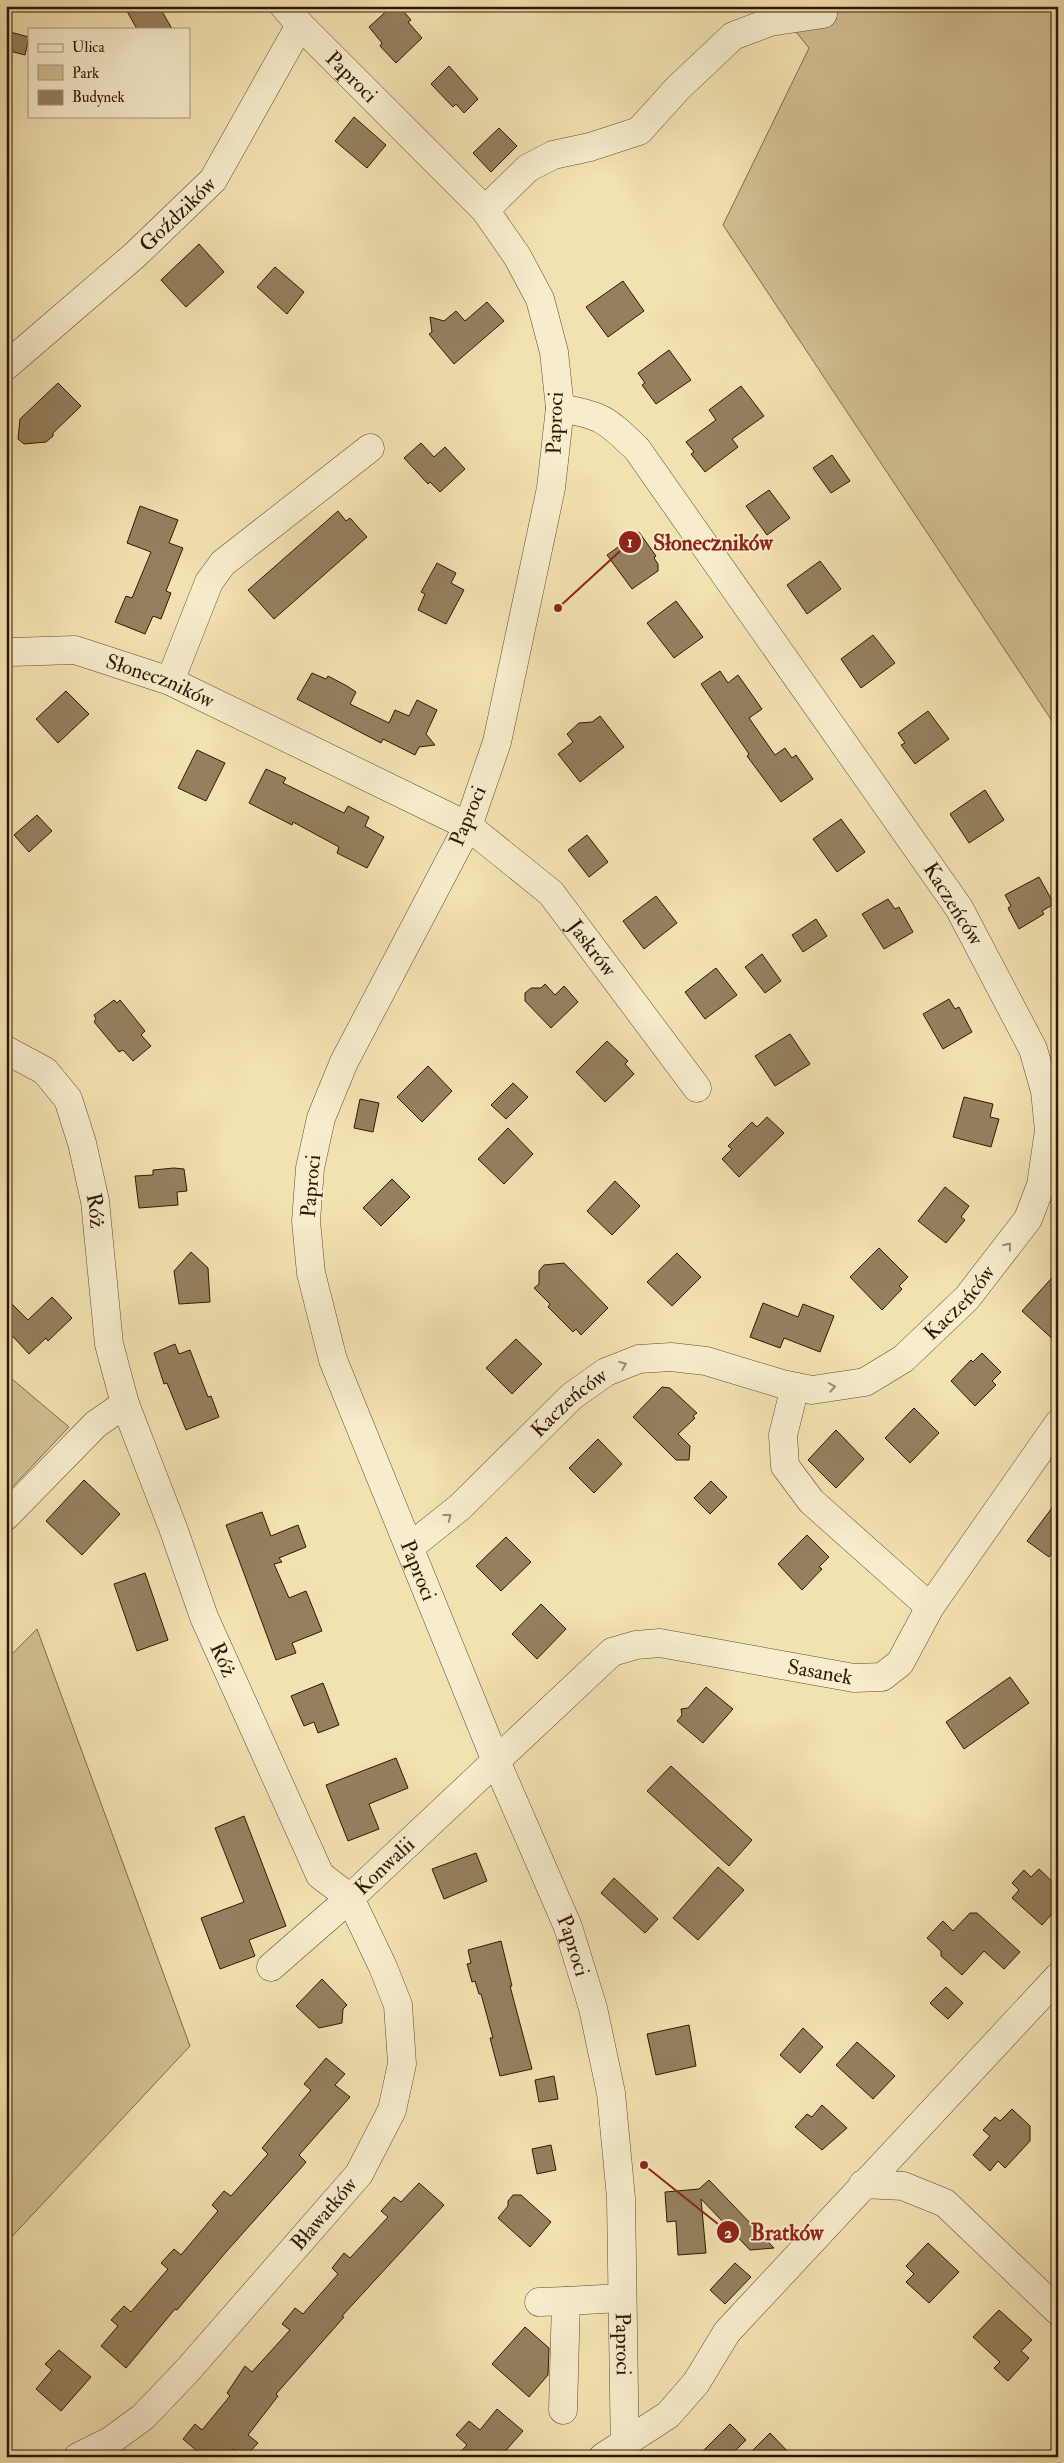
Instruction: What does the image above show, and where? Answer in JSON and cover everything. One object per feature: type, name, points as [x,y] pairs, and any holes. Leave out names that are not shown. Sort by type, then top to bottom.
[{"type":"street","points":[[485,210],[528,168],[553,154],[590,147],[639,131],[678,88],[733,36],[770,22],[823,14]]},
{"type":"street","name":"Paproci","points":[[292,16],[485,210],[517,256],[540,298],[554,352],[560,408],[551,488],[497,742],[468,826],[344,1062],[321,1118],[310,1168],[306,1221],[311,1273],[333,1360],[496,1761],[568,1927],[593,2008],[611,2093],[621,2198],[622,2298],[617,2452]]},
{"type":"street","name":"Goździków","points":[[6,366],[135,256],[213,180],[255,102],[292,16]]},
{"type":"street","name":"Kaczeńców","points":[[410,1546],[460,1508],[572,1396],[606,1372],[639,1359],[671,1357],[706,1361],[795,1387],[812,1390],[866,1382],[903,1359],[967,1298],[1028,1219],[1042,1184],[1049,1130],[1044,1091],[1033,1048],[959,908],[637,449],[609,422],[586,412],[560,408]]},
{"type":"street","points":[[170,681],[209,582],[223,563],[370,448]]},
{"type":"street","name":"Słoneczników","points":[[6,654],[11,652],[75,650],[170,681],[468,826]]},
{"type":"street","name":"Jaskrów","points":[[468,826],[551,893],[697,1088]]},
{"type":"street","name":"Róż","points":[[6,1050],[45,1071],[68,1099],[82,1144],[94,1201],[109,1344],[125,1404],[174,1528],[204,1617],[320,1875],[350,1898]]},
{"type":"street","points":[[795,1387],[783,1435],[784,1466],[811,1501],[930,1607]]},
{"type":"street","points":[[6,1516],[96,1424],[125,1404]]},
{"type":"street","name":"Sasanek","points":[[496,1761],[612,1652],[636,1645],[660,1643],[854,1678],[882,1677],[900,1663],[930,1607],[1058,1424]]},
{"type":"street","name":"Konwalii","points":[[271,1967],[350,1898],[496,1761]]},
{"type":"street","name":"Bławatków","points":[[78,2457],[110,2441],[149,2410],[187,2371],[359,2174],[392,2110],[402,2064],[398,2006],[383,1967],[350,1898]]},
{"type":"street","points":[[617,2452],[668,2415],[696,2383],[727,2332],[1058,1977]]},
{"type":"street","points":[[863,2184],[903,2186],[944,2203],[1058,2311]]},
{"type":"street","points":[[539,2302],[622,2298]]},
{"type":"street","points":[[563,2410],[566,2301]]},
{"type":"green space","points":[[775,6],[1058,6],[1058,730],[723,225],[809,48]]},
{"type":"green space","points":[[6,1374],[69,1427],[6,1494]]},
{"type":"green space","points":[[37,1629],[190,2046],[6,2243],[6,1660]]},
{"type":"building","points":[[124,6],[159,6],[171,28],[136,28]]},
{"type":"building","points":[[392,6],[399,6],[411,20],[408,22],[422,38],[396,63],[380,46],[382,43],[369,27]]},
{"type":"building","points":[[6,31],[28,37],[25,55],[6,50]]},
{"type":"building","points":[[449,66],[478,99],[464,113],[456,104],[453,107],[431,84]]},
{"type":"building","points":[[354,117],[386,145],[367,168],[335,141]]},
{"type":"building","points":[[499,128],[517,146],[491,172],[473,153]]},
{"type":"building","points":[[199,244],[224,272],[186,307],[161,280]]},
{"type":"building","points":[[275,267],[304,292],[287,314],[257,287]]},
{"type":"building","points":[[623,281],[644,311],[608,337],[586,307]]},
{"type":"building","points":[[487,302],[504,321],[454,364],[429,334],[432,332],[430,317],[444,321],[456,311],[465,321]]},
{"type":"building","points":[[669,350],[691,380],[656,404],[642,385],[645,383],[638,373]]},
{"type":"building","points":[[58,383],[81,406],[46,442],[24,444],[18,439],[20,419]]},
{"type":"building","points":[[741,386],[764,416],[732,439],[738,447],[705,472],[691,454],[694,452],[686,442],[716,420],[709,410]]},
{"type":"building","points":[[421,443],[434,457],[445,447],[465,469],[440,492],[430,482],[428,484],[404,458]]},
{"type":"building","points":[[832,455],[850,481],[831,493],[813,468]]},
{"type":"building","points":[[769,490],[790,518],[767,535],[746,506]]},
{"type":"building","points":[[140,506],[178,520],[169,543],[183,548],[166,591],[171,593],[161,619],[153,616],[145,634],[115,622],[126,596],[132,598],[151,552],[127,543]]},
{"type":"building","points":[[338,511],[346,521],[350,518],[367,537],[274,619],[248,590]]},
{"type":"building","points":[[639,532],[656,556],[654,558],[658,564],[658,571],[632,589],[607,555]]},
{"type":"building","points":[[820,561],[841,589],[807,614],[787,585]]},
{"type":"building","points":[[437,563],[456,573],[451,583],[464,590],[446,624],[418,610],[425,594],[421,592]]},
{"type":"building","points":[[676,601],[703,637],[674,658],[647,623]]},
{"type":"building","points":[[873,635],[895,663],[861,688],[841,659]]},
{"type":"building","points":[[720,671],[728,683],[738,675],[762,709],[749,718],[775,755],[785,748],[792,758],[796,755],[813,779],[781,802],[747,756],[749,754],[701,684]]},
{"type":"building","points":[[312,673],[326,679],[328,676],[347,686],[356,692],[350,704],[389,723],[395,710],[409,716],[417,700],[437,710],[426,734],[435,745],[419,747],[415,755],[383,739],[381,743],[297,699]]},
{"type":"building","points":[[66,691],[89,714],[58,743],[36,719]]},
{"type":"building","points":[[928,711],[949,739],[915,764],[901,745],[905,743],[898,733]]},
{"type":"building","points":[[600,716],[624,747],[580,782],[558,754],[573,742],[567,734],[579,723],[592,722]]},
{"type":"building","points":[[197,750],[225,763],[206,801],[178,788]]},
{"type":"building","points":[[266,769],[286,778],[283,783],[344,813],[348,806],[369,817],[365,826],[384,837],[367,868],[337,853],[339,847],[293,822],[292,825],[249,803]]},
{"type":"building","points":[[985,790],[1004,820],[969,843],[950,814]]},
{"type":"building","points":[[37,815],[52,831],[29,852],[14,835]]},
{"type":"building","points":[[841,819],[865,852],[837,872],[813,839]]},
{"type":"building","points":[[587,835],[608,862],[589,877],[568,850]]},
{"type":"building","points":[[1039,877],[1054,904],[1042,911],[1044,914],[1019,929],[1008,908],[1011,906],[1005,895]]},
{"type":"building","points":[[656,896],[677,923],[644,949],[623,921]]},
{"type":"building","points":[[888,899],[895,909],[899,907],[913,932],[884,949],[862,914]]},
{"type":"building","points":[[816,919],[827,936],[803,952],[792,935]]},
{"type":"building","points":[[762,954],[781,981],[765,993],[745,967]]},
{"type":"building","points":[[716,968],[737,995],[705,1019],[685,992]]},
{"type":"building","points":[[545,984],[555,995],[564,986],[578,1002],[551,1028],[525,1001],[525,993],[531,988],[541,988]]},
{"type":"building","points":[[949,999],[955,1009],[959,1007],[972,1032],[943,1049],[923,1014]]},
{"type":"building","points":[[114,1000],[117,1003],[120,1000],[145,1031],[141,1035],[151,1046],[133,1061],[123,1050],[119,1052],[94,1022],[96,1019],[94,1015]]},
{"type":"building","points":[[790,1034],[810,1064],[775,1086],[755,1056]]},
{"type":"building","points":[[607,1041],[628,1061],[625,1064],[634,1074],[605,1102],[576,1072]]},
{"type":"building","points":[[428,1066],[452,1091],[422,1122],[397,1097]]},
{"type":"building","points":[[513,1083],[528,1097],[506,1119],[491,1105]]},
{"type":"building","points":[[964,1097],[993,1104],[990,1117],[999,1119],[991,1147],[953,1137]]},
{"type":"building","points":[[360,1099],[379,1103],[373,1132],[354,1128]]},
{"type":"building","points":[[767,1117],[784,1133],[739,1177],[722,1159],[732,1149],[728,1146],[752,1122],[757,1127]]},
{"type":"building","points":[[508,1128],[533,1154],[504,1184],[478,1159]]},
{"type":"building","points":[[184,1169],[187,1191],[177,1192],[178,1205],[139,1208],[135,1176],[153,1175],[153,1170]]},
{"type":"building","points":[[392,1179],[410,1197],[381,1226],[363,1208]]},
{"type":"building","points":[[615,1181],[640,1206],[612,1235],[587,1211]]},
{"type":"building","points":[[945,1187],[969,1206],[961,1217],[965,1220],[946,1243],[918,1221]]},
{"type":"building","points":[[879,1248],[908,1277],[899,1286],[902,1289],[882,1310],[850,1277]]},
{"type":"building","points":[[191,1252],[208,1268],[210,1302],[179,1304],[174,1271]]},
{"type":"building","points":[[677,1253],[701,1277],[672,1306],[647,1282]]},
{"type":"building","points":[[564,1263],[608,1308],[581,1335],[576,1329],[573,1332],[548,1307],[550,1304],[534,1288],[539,1284],[539,1271],[544,1265]]},
{"type":"building","points":[[1058,1271],[1058,1344],[1022,1311]]},
{"type":"building","points":[[52,1297],[72,1318],[48,1341],[46,1338],[29,1354],[6,1329],[6,1298],[28,1320]]},
{"type":"building","points":[[763,1303],[798,1317],[803,1304],[834,1316],[820,1352],[784,1338],[780,1348],[750,1337]]},
{"type":"building","points":[[516,1339],[542,1364],[512,1394],[486,1368]]},
{"type":"building","points":[[175,1344],[179,1354],[190,1350],[208,1397],[211,1396],[219,1417],[186,1430],[167,1383],[164,1384],[154,1353]]},
{"type":"building","points":[[982,1353],[1001,1372],[992,1381],[996,1385],[975,1406],[951,1381],[971,1360],[973,1362]]},
{"type":"building","points":[[662,1387],[670,1388],[697,1413],[693,1416],[695,1418],[678,1434],[690,1446],[689,1460],[676,1460],[633,1417]]},
{"type":"building","points":[[914,1408],[939,1433],[910,1463],[885,1438]]},
{"type":"building","points":[[836,1430],[864,1459],[836,1488],[808,1460]]},
{"type":"building","points":[[598,1439],[622,1464],[594,1493],[569,1468]]},
{"type":"building","points":[[84,1480],[120,1514],[82,1555],[46,1521]]},
{"type":"building","points":[[711,1481],[727,1497],[710,1514],[694,1498]]},
{"type":"building","points":[[1058,1500],[1058,1546],[1049,1557],[1027,1541]]},
{"type":"building","points":[[262,1512],[271,1536],[298,1525],[306,1547],[279,1558],[282,1562],[274,1564],[289,1598],[306,1591],[322,1631],[292,1643],[296,1653],[276,1660],[226,1525]]},
{"type":"building","points":[[807,1535],[829,1557],[819,1567],[822,1569],[802,1590],[778,1564]]},
{"type":"building","points":[[506,1537],[531,1562],[501,1591],[476,1566]]},
{"type":"building","points":[[145,1573],[168,1640],[137,1651],[114,1584]]},
{"type":"building","points":[[541,1604],[566,1629],[537,1659],[512,1634]]},
{"type":"building","points":[[1010,1677],[1029,1703],[964,1749],[946,1722]]},
{"type":"building","points":[[323,1683],[339,1725],[318,1733],[314,1722],[304,1726],[291,1696]]},
{"type":"building","points":[[706,1687],[733,1709],[703,1743],[677,1721],[682,1715],[681,1709],[688,1708]]},
{"type":"building","points":[[396,1758],[408,1788],[369,1804],[379,1829],[348,1841],[326,1785]]},
{"type":"building","points":[[671,1766],[752,1840],[729,1866],[647,1791]]},
{"type":"building","points":[[244,1816],[286,1926],[249,1940],[255,1956],[220,1969],[201,1918],[244,1902],[215,1828]]},
{"type":"building","points":[[476,1853],[487,1881],[444,1899],[432,1869]]},
{"type":"building","points":[[718,1867],[744,1890],[698,1940],[673,1918]]},
{"type":"building","points":[[1039,1869],[1058,1887],[1058,1907],[1042,1925],[1012,1898],[1019,1890],[1012,1883],[1024,1870],[1031,1877]]},
{"type":"building","points":[[614,1878],[658,1919],[645,1933],[601,1893]]},
{"type":"building","points":[[970,1913],[977,1913],[1020,1952],[1004,1969],[984,1951],[962,1975],[941,1956],[941,1951],[927,1938],[943,1921],[953,1931]]},
{"type":"building","points":[[501,1941],[512,1986],[510,1986],[532,2069],[500,2076],[490,2038],[493,2038],[481,1994],[479,1994],[475,1981],[472,1982],[467,1964],[471,1963],[468,1950]]},
{"type":"building","points":[[322,1979],[347,2005],[343,2009],[342,2023],[319,2028],[296,2006]]},
{"type":"building","points":[[946,1987],[963,2003],[948,2019],[930,2003]]},
{"type":"building","points":[[689,2025],[696,2066],[656,2075],[647,2034]]},
{"type":"building","points":[[803,2028],[823,2047],[800,2073],[780,2055]]},
{"type":"building","points":[[857,2042],[895,2076],[873,2099],[836,2065]]},
{"type":"building","points":[[326,2058],[345,2074],[335,2085],[350,2097],[299,2155],[306,2162],[177,2310],[175,2309],[126,2368],[101,2346],[118,2326],[111,2320],[124,2306],[131,2312],[168,2269],[161,2263],[174,2249],[181,2255],[218,2211],[212,2205],[224,2191],[231,2196],[268,2154],[262,2148],[311,2090],[304,2084]]},
{"type":"building","points":[[554,2076],[558,2099],[539,2102],[535,2080]]},
{"type":"building","points":[[822,2105],[847,2128],[822,2150],[795,2127],[807,2114],[812,2117]]},
{"type":"building","points":[[1012,2109],[1030,2126],[1030,2141],[1005,2168],[998,2161],[990,2171],[973,2155],[990,2136],[983,2130],[995,2117],[1000,2121]]},
{"type":"building","points":[[551,2145],[556,2170],[537,2174],[532,2149]]},
{"type":"building","points":[[709,2180],[774,2248],[750,2250],[701,2199],[706,2253],[678,2255],[676,2221],[667,2222],[665,2192],[699,2189]]},
{"type":"building","points":[[419,2183],[444,2205],[342,2316],[344,2317],[276,2394],[278,2396],[248,2435],[258,2443],[245,2457],[242,2457],[233,2449],[225,2457],[204,2457],[183,2439],[195,2424],[202,2430],[230,2396],[227,2393],[245,2366],[252,2372],[290,2330],[282,2324],[295,2308],[303,2314],[338,2274],[332,2268],[344,2253],[350,2258],[388,2217],[381,2211],[394,2197],[401,2202]]},
{"type":"building","points":[[513,2195],[521,2195],[551,2222],[530,2247],[498,2218],[508,2206],[508,2201]]},
{"type":"building","points":[[928,2243],[959,2272],[929,2303],[906,2282],[914,2274],[906,2266]]},
{"type":"building","points":[[735,2263],[751,2277],[725,2304],[710,2290]]},
{"type":"building","points":[[999,2310],[1032,2340],[1021,2351],[1029,2358],[1008,2381],[994,2368],[1000,2362],[973,2337]]},
{"type":"building","points":[[525,2327],[549,2348],[548,2375],[529,2397],[492,2364]]},
{"type":"building","points":[[59,2350],[91,2377],[61,2411],[36,2389],[52,2370],[45,2364]]},
{"type":"building","points":[[497,2409],[523,2431],[500,2457],[456,2457],[467,2445],[456,2435],[469,2421],[480,2430]]},
{"type":"building","points":[[730,2424],[746,2440],[729,2457],[697,2457]]},
{"type":"building","points":[[770,2433],[793,2457],[746,2457]]},
{"type":"place","name":"Słoneczników","points":[[558,608]]},
{"type":"place","name":"Bratków","points":[[644,2165]]}]
